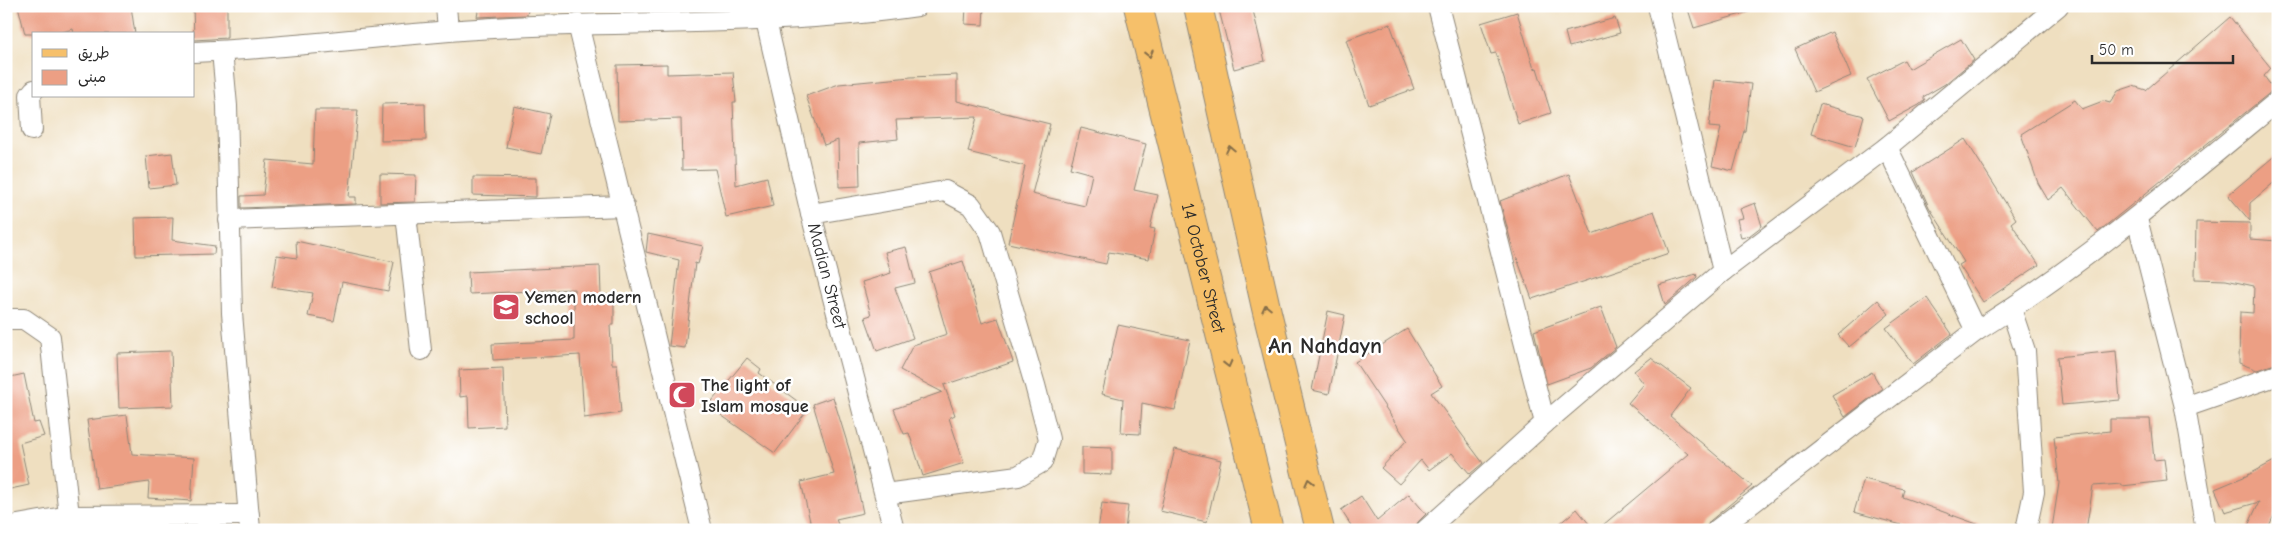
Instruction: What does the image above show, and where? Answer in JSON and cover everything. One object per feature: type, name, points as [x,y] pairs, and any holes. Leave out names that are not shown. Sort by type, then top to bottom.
[{"type":"main road","name":"14 October Street","points":[[1138,6],[1269,530]]},
{"type":"main road","points":[[1198,6],[1266,308],[1320,530]]},
{"type":"street","points":[[446,6],[448,30]]},
{"type":"street","points":[[195,52],[448,30],[578,24],[766,21],[917,6]]},
{"type":"street","points":[[1438,6],[1545,423]]},
{"type":"street","points":[[1658,6],[1722,271]]},
{"type":"street","points":[[1426,530],[1545,423],[1722,271],[1887,147],[2058,6]]},
{"type":"street","name":"Madian Street","points":[[766,21],[811,214],[894,530]]},
{"type":"street","points":[[578,24],[702,530]]},
{"type":"street","points":[[6,527],[69,516],[249,522],[232,313],[227,106],[222,51]]},
{"type":"street","points":[[32,92],[30,95],[32,130]]},
{"type":"street","points":[[1727,527],[1976,331],[2011,309],[2137,219],[2278,101]]},
{"type":"street","points":[[1887,147],[1976,331]]},
{"type":"street","points":[[811,214],[945,191],[972,205],[990,232],[1038,394],[1049,439],[1042,462],[1018,476],[885,494]]},
{"type":"street","points":[[229,220],[624,206]]},
{"type":"street","points":[[406,214],[421,350]]},
{"type":"street","points":[[2137,219],[2185,407],[2206,530]]},
{"type":"street","points":[[2011,309],[2025,351],[2034,492],[2026,530]]},
{"type":"street","points":[[6,319],[24,319],[50,337],[69,516]]},
{"type":"street","points":[[2185,407],[2278,374]]},
{"type":"building","points":[[18,6],[131,6],[135,32],[74,32],[73,29],[63,32],[32,32],[32,34],[25,34]]},
{"type":"building","points":[[193,6],[227,6],[227,38],[195,40]]},
{"type":"building","points":[[479,6],[529,6],[527,15],[477,17]]},
{"type":"building","points":[[1218,6],[1252,6],[1265,61],[1234,69]]},
{"type":"building","points":[[1687,6],[1754,6],[1755,10],[1694,28]]},
{"type":"building","points":[[966,7],[984,7],[983,25],[965,24]]},
{"type":"building","points":[[1517,12],[1534,69],[1537,68],[1551,113],[1518,124],[1496,53],[1491,54],[1481,23]]},
{"type":"building","points":[[2230,17],[2271,68],[2264,76],[2272,87],[2272,91],[2098,232],[2063,188],[2048,200],[2038,183],[2021,134],[2075,100],[2082,109],[2103,101],[2110,103],[2118,91],[2133,86],[2146,90]]},
{"type":"building","points":[[1615,18],[1620,33],[1569,47],[1565,32]]},
{"type":"building","points":[[1390,24],[1414,89],[1369,105],[1346,40]]},
{"type":"building","points":[[1832,32],[1851,76],[1814,92],[1795,49]]},
{"type":"building","points":[[1961,39],[1974,60],[1945,84],[1923,97],[1925,100],[1919,105],[1889,121],[1867,79],[1904,60],[1909,69]]},
{"type":"building","points":[[667,64],[667,74],[733,72],[736,102],[733,102],[736,185],[767,177],[773,206],[726,217],[715,169],[682,170],[681,119],[618,121],[617,65]]},
{"type":"building","points":[[957,75],[957,101],[1050,124],[1032,194],[1085,206],[1092,174],[1070,168],[1081,128],[1146,144],[1134,190],[1158,195],[1150,228],[1155,229],[1149,259],[1109,252],[1106,264],[1008,243],[1025,166],[968,152],[977,117],[896,120],[898,139],[859,143],[860,186],[839,187],[838,140],[824,145],[806,96],[839,84],[911,77]]},
{"type":"building","points":[[1715,80],[1751,84],[1745,131],[1733,171],[1712,166],[1721,128],[1709,127]]},
{"type":"building","points":[[425,103],[426,140],[381,141],[382,104]]},
{"type":"building","points":[[1820,104],[1864,116],[1855,147],[1811,134]]},
{"type":"building","points":[[514,106],[550,114],[541,154],[506,147]]},
{"type":"building","points":[[315,110],[358,110],[349,197],[356,197],[356,204],[241,208],[241,196],[263,195],[267,160],[313,164]]},
{"type":"building","points":[[1965,139],[2016,219],[2011,223],[2039,265],[1983,302],[1959,265],[1964,262],[1929,207],[1913,172]]},
{"type":"building","points":[[172,153],[176,185],[149,188],[146,156]]},
{"type":"building","points":[[2278,153],[2278,179],[2250,203],[2250,221],[2228,195]]},
{"type":"building","points":[[380,174],[416,175],[415,202],[380,203]]},
{"type":"building","points":[[1569,174],[1592,234],[1654,211],[1669,253],[1532,299],[1511,242],[1500,201]]},
{"type":"building","points":[[473,177],[536,178],[536,197],[473,195]]},
{"type":"building","points":[[1755,203],[1762,226],[1749,236],[1741,238],[1737,219],[1743,218],[1740,209]]},
{"type":"building","points":[[173,217],[172,240],[215,246],[214,254],[136,256],[135,218]]},
{"type":"building","points":[[2196,222],[2250,223],[2250,239],[2278,241],[2278,363],[2257,370],[2239,363],[2240,312],[2253,313],[2254,286],[2226,280],[2195,279]]},
{"type":"building","points":[[648,234],[703,246],[698,264],[695,263],[685,348],[669,346],[679,260],[646,252]]},
{"type":"building","points":[[296,241],[394,262],[388,291],[342,282],[334,321],[308,316],[313,293],[272,287],[277,255],[297,258]]},
{"type":"building","points":[[906,247],[915,283],[895,288],[913,338],[877,351],[865,317],[871,315],[862,282],[891,273],[885,252]]},
{"type":"building","points":[[963,261],[982,323],[998,318],[1013,362],[944,385],[955,415],[949,418],[964,463],[923,476],[909,433],[904,434],[894,409],[942,392],[900,370],[913,345],[947,334],[929,272]]},
{"type":"building","points":[[600,266],[601,295],[614,295],[614,325],[610,325],[612,364],[617,364],[621,413],[584,418],[580,355],[493,360],[492,344],[574,340],[574,289],[469,294],[468,272]]},
{"type":"building","points":[[1696,274],[1697,277],[1665,305],[1659,285]]},
{"type":"building","points":[[1927,298],[1952,334],[1913,364],[1886,328]]},
{"type":"building","points":[[1878,300],[1889,314],[1849,347],[1838,335]]},
{"type":"building","points":[[1601,307],[1616,347],[1591,368],[1547,384],[1534,331]]},
{"type":"building","points":[[1328,311],[1345,315],[1329,394],[1312,390]]},
{"type":"building","points":[[1118,325],[1190,340],[1175,410],[1142,403],[1140,434],[1121,433],[1123,399],[1102,394]]},
{"type":"building","points":[[1407,329],[1442,386],[1431,393],[1483,463],[1470,474],[1452,453],[1429,470],[1421,460],[1399,484],[1381,468],[1407,440],[1355,362]]},
{"type":"building","points":[[171,351],[173,406],[119,408],[117,353]]},
{"type":"building","points":[[2116,351],[2120,400],[2062,405],[2057,357]]},
{"type":"building","points":[[747,358],[761,369],[759,373],[808,409],[775,453],[708,406]]},
{"type":"building","points":[[1651,358],[1691,388],[1670,416],[1752,486],[1710,521],[1705,530],[1597,530],[1688,454],[1628,403],[1644,384],[1634,371]]},
{"type":"building","points":[[503,368],[505,426],[469,428],[468,396],[460,397],[459,370]]},
{"type":"building","points":[[1872,372],[1882,389],[1845,417],[1832,395]]},
{"type":"building","points":[[24,374],[34,423],[39,422],[44,436],[20,443],[29,485],[6,490],[6,378]]},
{"type":"building","points":[[833,397],[850,452],[863,513],[836,519],[840,530],[812,530],[801,482],[834,474],[813,404]]},
{"type":"building","points":[[127,415],[132,454],[194,458],[191,501],[148,498],[149,482],[97,489],[87,420]]},
{"type":"building","points":[[2110,419],[2150,419],[2154,460],[2164,459],[2167,481],[2122,486],[2122,484],[2093,486],[2086,530],[2052,528],[2059,483],[2054,437],[2110,431]]},
{"type":"building","points":[[1082,447],[1112,448],[1112,475],[1082,474]]},
{"type":"building","points":[[1175,449],[1221,460],[1207,522],[1160,511]]},
{"type":"building","points":[[2278,459],[2278,507],[2267,530],[2246,530],[2259,502],[2225,512],[2215,489],[2246,476]]},
{"type":"building","points":[[1864,479],[1904,489],[1902,497],[1988,528],[1987,530],[1920,530],[1854,512]]},
{"type":"building","points":[[1409,494],[1426,514],[1418,522],[1414,530],[1354,530],[1341,510],[1361,496],[1377,521]]},
{"type":"building","points":[[1102,503],[1128,506],[1125,530],[1098,530]]},
{"type":"building","points":[[1577,509],[1594,530],[1552,530]]},
{"type":"place","name":"Yemen modern school","points":[[506,307]]},
{"type":"place","name":"The light of Islam mosque","points":[[682,395]]},
{"type":"district","name":"An Nahdayn","points":[[1325,345]]}]
